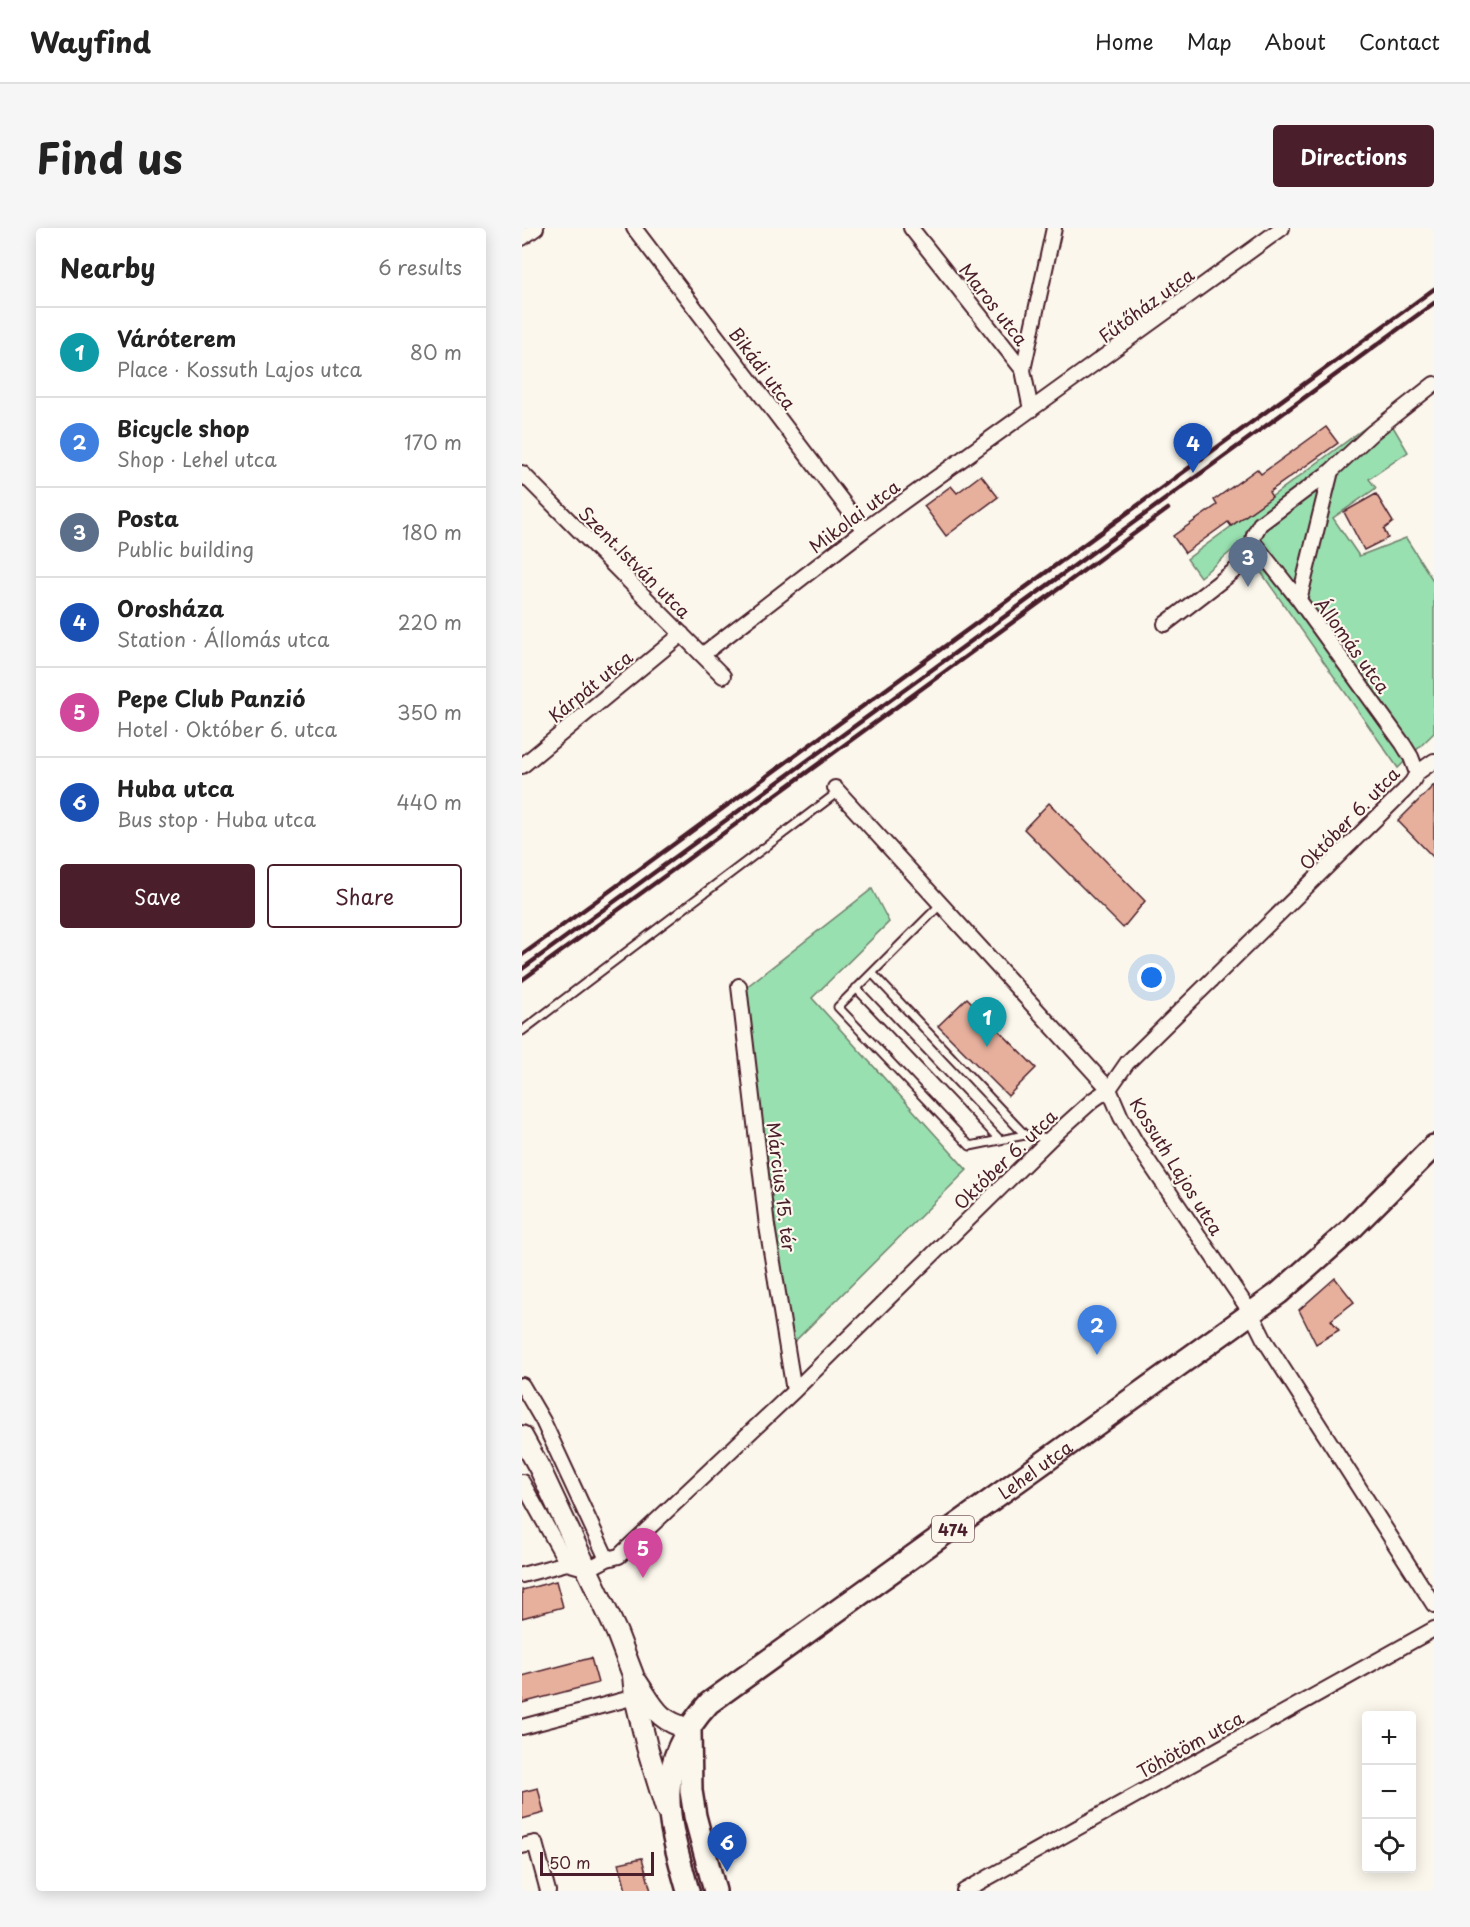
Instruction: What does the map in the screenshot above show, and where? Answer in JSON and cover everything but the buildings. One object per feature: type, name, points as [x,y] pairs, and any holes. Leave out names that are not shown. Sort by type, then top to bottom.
[{"type":"main road","name":"Lehel utca","points":[[690,1729],[710,1703],[1290,1284],[1349,1231],[1434,1146]]},
{"type":"main road","points":[[522,1436],[588,1569],[633,1675],[659,1716],[690,1729],[691,1791],[695,1816],[715,1891]]},
{"type":"main road","points":[[633,1675],[635,1697],[647,1747],[669,1821]]},
{"type":"main road","name":"474","points":[[688,1891],[669,1821],[669,1782],[675,1754],[690,1729]]},
{"type":"street","points":[[522,238],[536,228]]},
{"type":"street","name":"Bikádi utca","points":[[634,228],[864,530]]},
{"type":"street","name":"Maros utca","points":[[912,228],[1023,370],[1031,411]]},
{"type":"street","points":[[1023,370],[1054,228]]},
{"type":"street","name":"Fűtőház utca","points":[[1031,411],[1282,228]]},
{"type":"street","points":[[1165,624],[1256,547],[1254,535],[1260,524],[1331,471],[1374,432],[1434,384]]},
{"type":"street","name":"Mikolai utca","points":[[702,655],[864,530],[1031,411]]},
{"type":"street","points":[[1299,600],[1331,471]]},
{"type":"street","name":"Szent István utca","points":[[522,473],[723,676]]},
{"type":"street","name":"Állomás utca","points":[[1256,547],[1299,600],[1403,744],[1412,757],[1417,773]]},
{"type":"street","name":"Kárpát utca","points":[[522,766],[682,634]]},
{"type":"street","name":"Október 6. utca","points":[[588,1569],[607,1559],[619,1556],[794,1391],[1051,1138],[1108,1089],[1127,1063],[1404,791],[1417,773],[1434,761]]},
{"type":"street","name":"Kossuth Lajos utca","points":[[837,790],[1108,1089],[1136,1143],[1251,1313],[1264,1339],[1434,1603]]},
{"type":"street","name":"Március 15. tér","points":[[739,986],[767,1226],[794,1391]]},
{"type":"street","points":[[522,1385],[543,1421],[607,1559]]},
{"type":"street","points":[[522,1482],[567,1563]]},
{"type":"street","points":[[522,1575],[567,1563],[588,1569]]},
{"type":"street","name":"Töhötöm utca","points":[[964,1891],[1434,1629]]},
{"type":"street","points":[[522,1727],[635,1697]]},
{"type":"street","points":[[522,1846],[535,1843],[548,1891]]},
{"type":"lane","points":[[522,1031],[837,790]]},
{"type":"lane","points":[[941,904],[838,1007],[970,1146],[1025,1135],[1051,1138]]},
{"type":"lane","points":[[872,973],[1025,1135]]},
{"type":"lane","points":[[856,988],[1000,1140]]},
{"type":"green space","points":[[1385,413],[1408,452],[1369,479],[1376,488],[1333,518],[1359,556],[1406,538],[1434,582],[1434,733],[1398,768],[1256,565],[1239,545],[1200,577],[1187,559]]},
{"type":"green space","points":[[872,889],[889,922],[812,998],[967,1170],[785,1351],[745,988]]},
{"type":"railway","points":[[522,955],[1434,289]]},
{"type":"railway","points":[[522,969],[1434,303]]},
{"type":"railway","points":[[522,980],[1168,509]]},
{"type":"place","name":"Orosháza","points":[[1193,473]]},
{"type":"place","name":"Posta","points":[[1248,587]]},
{"type":"place","name":"Váróterem","points":[[987,1047]]},
{"type":"place","name":"Bicycle shop","points":[[1097,1355]]},
{"type":"place","name":"Pepe Club Panzió","points":[[643,1578]]},
{"type":"place","name":"Huba utca","points":[[727,1872]]}]
